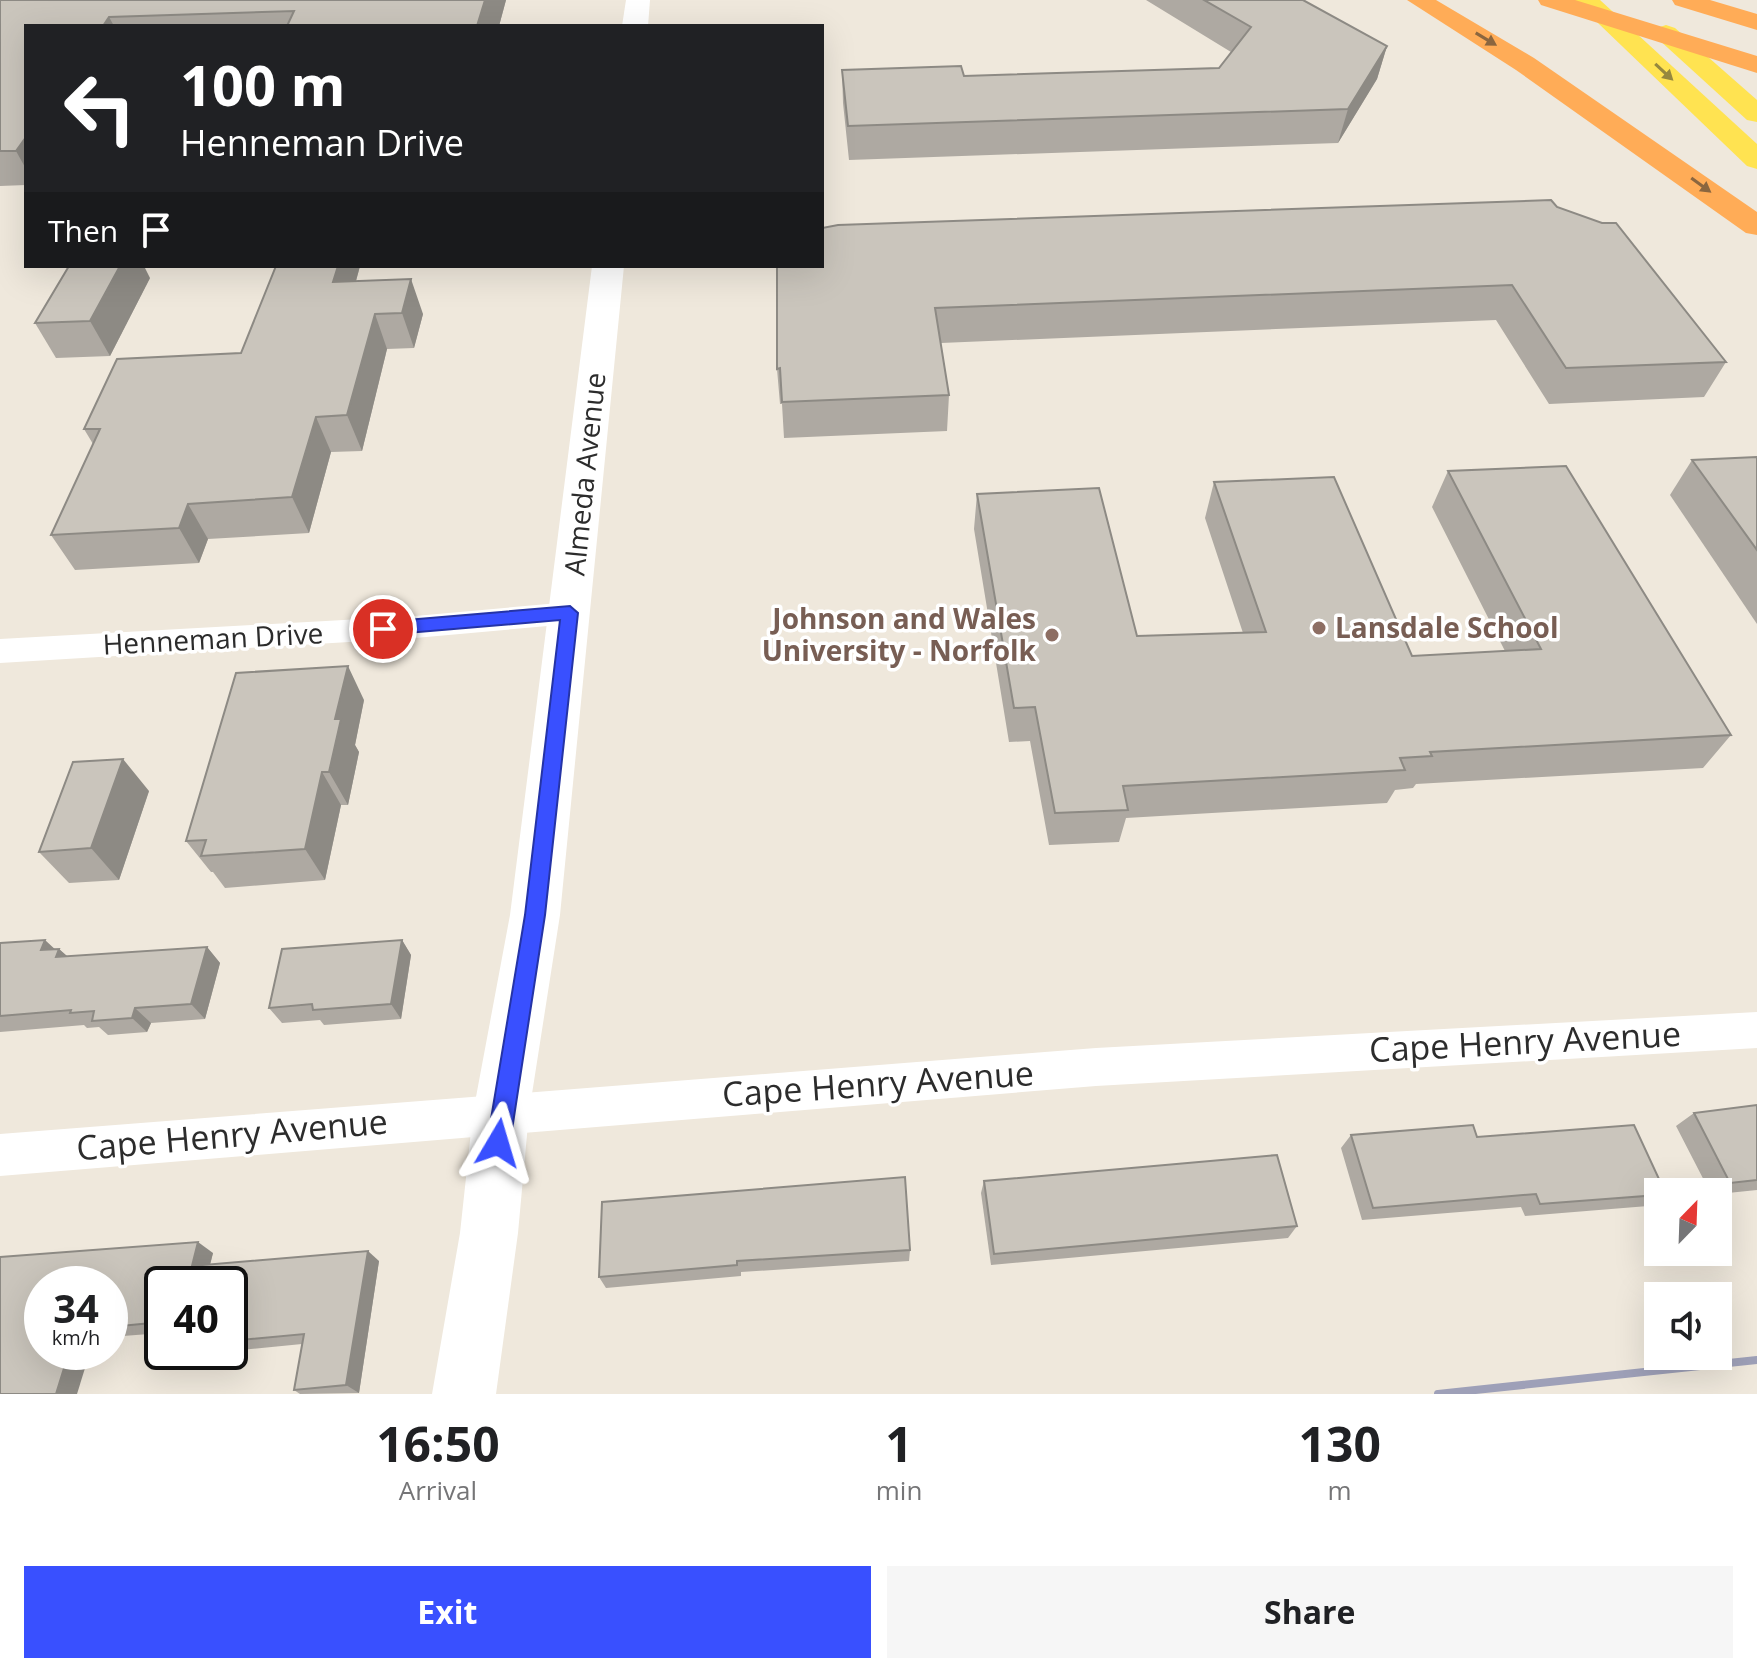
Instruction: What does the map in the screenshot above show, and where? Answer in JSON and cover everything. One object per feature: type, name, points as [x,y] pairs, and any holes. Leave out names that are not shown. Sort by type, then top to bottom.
[{"type":"highway","points":[[1419,0],[1525,64],[1757,226]]},
{"type":"highway","points":[[1550,0],[1755,57]]},
{"type":"highway","points":[[1611,0],[1757,22]]},
{"type":"highway","points":[[1684,0],[1722,16],[1755,57]]},
{"type":"highway","points":[[1722,16],[1757,8]]},
{"type":"main road","points":[[1586,0],[1757,160]]},
{"type":"main road","points":[[1630,0],[1757,114]]},
{"type":"street","points":[[635,24],[638,0]]},
{"type":"street","name":"Almeda Avenue","points":[[464,1394],[487,1247],[501,1113],[535,915],[608,268]]},
{"type":"street","name":"Henneman Drive","points":[[0,651],[415,627],[570,613]]},
{"type":"street","name":"Cape Henry Avenue","points":[[0,1155],[1143,1064],[1757,1030]]},
{"type":"building","points":[[0,0],[485,0],[478,24],[288,24],[294,11],[109,17],[104,24],[24,24],[24,140],[16,151],[0,151]]},
{"type":"building","points":[[1204,0],[1303,0],[1387,46],[1348,109],[848,126],[842,70],[961,66],[964,76],[1219,68],[1251,27]]},
{"type":"building","points":[[1551,200],[1557,207],[1602,223],[1616,223],[1726,362],[1566,368],[1512,285],[935,308],[949,395],[782,402],[780,368],[777,369],[777,268],[824,268],[824,228]]},
{"type":"building","points":[[68,268],[119,268],[90,321],[35,323]]},
{"type":"building","points":[[275,268],[337,268],[333,282],[411,279],[402,313],[375,314],[347,415],[316,417],[292,497],[188,504],[179,528],[51,535],[100,429],[84,429],[117,359],[241,353]]},
{"type":"building","points":[[1757,457],[1757,550],[1692,460]]},
{"type":"building","points":[[1566,466],[1731,735],[1430,752],[1432,756],[1400,758],[1405,770],[1123,786],[1128,810],[1055,813],[1035,707],[1014,708],[977,494],[1099,488],[1137,636],[1266,632],[1214,482],[1334,477],[1412,656],[1541,649],[1448,471]]},
{"type":"building","points":[[348,666],[335,719],[341,719],[329,772],[322,772],[305,849],[201,856],[206,840],[186,841],[236,673]]},
{"type":"building","points":[[123,759],[91,848],[39,852],[73,762]]},
{"type":"building","points":[[45,940],[41,950],[59,949],[56,957],[207,947],[191,1004],[135,1008],[132,1018],[92,1021],[94,1011],[0,1016],[0,943]]},
{"type":"building","points":[[402,940],[391,1004],[313,1010],[312,1004],[269,1008],[282,949]]},
{"type":"building","points":[[1757,1105],[1757,1180],[1732,1183],[1732,1178],[1727,1178],[1694,1113]]},
{"type":"building","points":[[1473,1125],[1477,1137],[1634,1125],[1659,1178],[1644,1178],[1644,1196],[1540,1204],[1536,1194],[1373,1208],[1351,1135]]},
{"type":"building","points":[[1277,1155],[1297,1226],[994,1254],[984,1181]]},
{"type":"building","points":[[905,1177],[910,1250],[737,1261],[737,1265],[599,1277],[602,1202]]},
{"type":"building","points":[[198,1242],[192,1266],[144,1266],[144,1324],[128,1325],[128,1266],[24,1266],[24,1370],[63,1370],[56,1394],[0,1394],[0,1257]]},
{"type":"building","points":[[368,1251],[346,1385],[294,1390],[304,1334],[248,1339],[248,1266],[192,1266]]},
{"type":"railway","points":[[1438,1394],[1757,1360]]},
{"type":"place","name":"Lansdale School","points":[[1319,628]]},
{"type":"place","name":"Johnson and Wales University - Norfolk","points":[[1052,635]]},
{"type":"route","points":[[383,629],[570,613],[535,915],[498,1143]]}]
